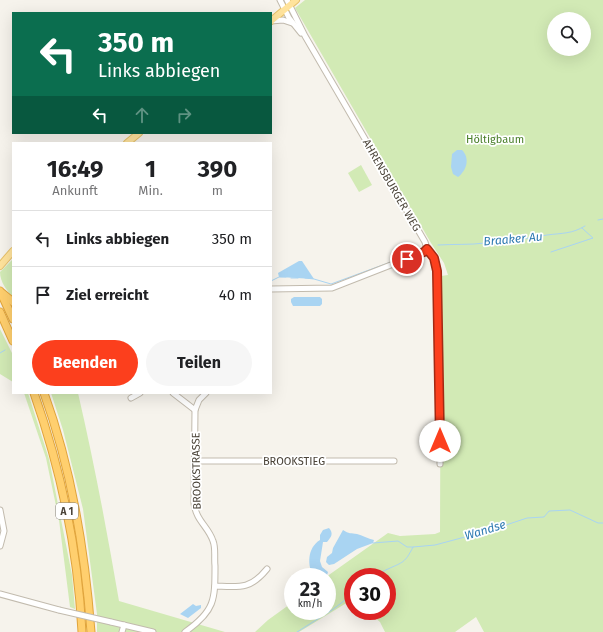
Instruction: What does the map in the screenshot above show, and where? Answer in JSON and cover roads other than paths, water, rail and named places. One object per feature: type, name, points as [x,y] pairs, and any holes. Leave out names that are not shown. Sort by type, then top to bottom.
[{"type":"highway","points":[[0,291],[12,301]]},
{"type":"highway","points":[[0,291],[12,316]]},
{"type":"highway","points":[[0,312],[12,339]]},
{"type":"highway","name":"A 1","points":[[34,394],[54,457],[66,503],[73,547],[82,632]]},
{"type":"highway","name":"A 1","points":[[45,395],[63,454],[74,501],[83,550],[91,632]]},
{"type":"main road","points":[[272,20],[284,10],[288,2],[296,0]]},
{"type":"main road","points":[[128,142],[138,134]]},
{"type":"main road","points":[[0,266],[12,252]]},
{"type":"street","name":"AHRENSBURGER WEG","points":[[280,0],[284,10],[293,23],[305,36]]},
{"type":"street","name":"AHRENSBURGER WEG","points":[[288,2],[305,36],[425,242],[427,249],[434,258],[438,276],[440,464]]},
{"type":"street","points":[[272,21],[286,21],[293,23]]},
{"type":"street","points":[[272,289],[332,288],[419,254],[427,249]]},
{"type":"street","points":[[131,398],[138,394]]},
{"type":"street","points":[[174,394],[195,410],[205,394]]},
{"type":"street","name":"BROOKSTRASSE","points":[[185,632],[209,611],[213,600],[215,586],[214,543],[197,517],[194,508],[195,410]]},
{"type":"street","name":"BROOKSTIEG","points":[[194,461],[394,461]]},
{"type":"street","points":[[0,510],[4,531],[0,546]]},
{"type":"street","points":[[215,586],[238,587],[248,585],[259,579],[267,569]]},
{"type":"street","points":[[0,594],[59,610],[153,632]]},
{"type":"street","points":[[122,632],[124,625]]},
{"type":"water","points":[[457,150],[462,150],[467,160],[464,171],[458,177],[453,174],[451,167],[452,154]]},
{"type":"water","points":[[299,261],[302,261],[314,279],[279,277],[278,273]]},
{"type":"water","points":[[294,297],[320,297],[322,299],[322,304],[320,306],[293,306],[291,299]]},
{"type":"water","points":[[329,528],[331,532],[330,539],[327,542],[323,542],[320,561],[323,568],[310,568],[309,563],[311,552],[316,543],[320,540],[320,535],[323,530]]},
{"type":"water","points":[[343,530],[348,533],[374,540],[373,543],[357,549],[334,564],[329,565],[326,562],[327,557],[332,553],[333,548]]},
{"type":"water","points":[[193,604],[196,606],[201,605],[201,608],[188,618],[180,614]]},
{"type":"waterway","name":"Braaker Au","points":[[598,220],[603,219]]},
{"type":"waterway","name":"Braaker Au","points":[[438,245],[479,244],[524,239],[571,232],[585,226]]},
{"type":"waterway","points":[[551,252],[593,238],[582,228]]},
{"type":"waterway","name":"Braaker Au","points":[[305,278],[331,284],[399,259],[420,249]]},
{"type":"waterway","name":"Braaker Au","points":[[272,280],[279,277],[286,277]]},
{"type":"waterway","name":"Braaker Au","points":[[291,278],[298,278]]},
{"type":"waterway","name":"Braaker Au","points":[[0,353],[5,350]]},
{"type":"waterway","name":"Wandse","points":[[391,568],[403,561],[413,547],[435,545],[491,530],[527,518],[544,517],[549,511],[570,510],[598,523],[603,523]]},
{"type":"waterway","points":[[373,543],[398,541],[407,547],[413,547]]},
{"type":"waterway","name":"Wandse","points":[[297,632],[344,601]]},
{"type":"park label","name":"Höltigbaum","points":[[495,139]]}]
